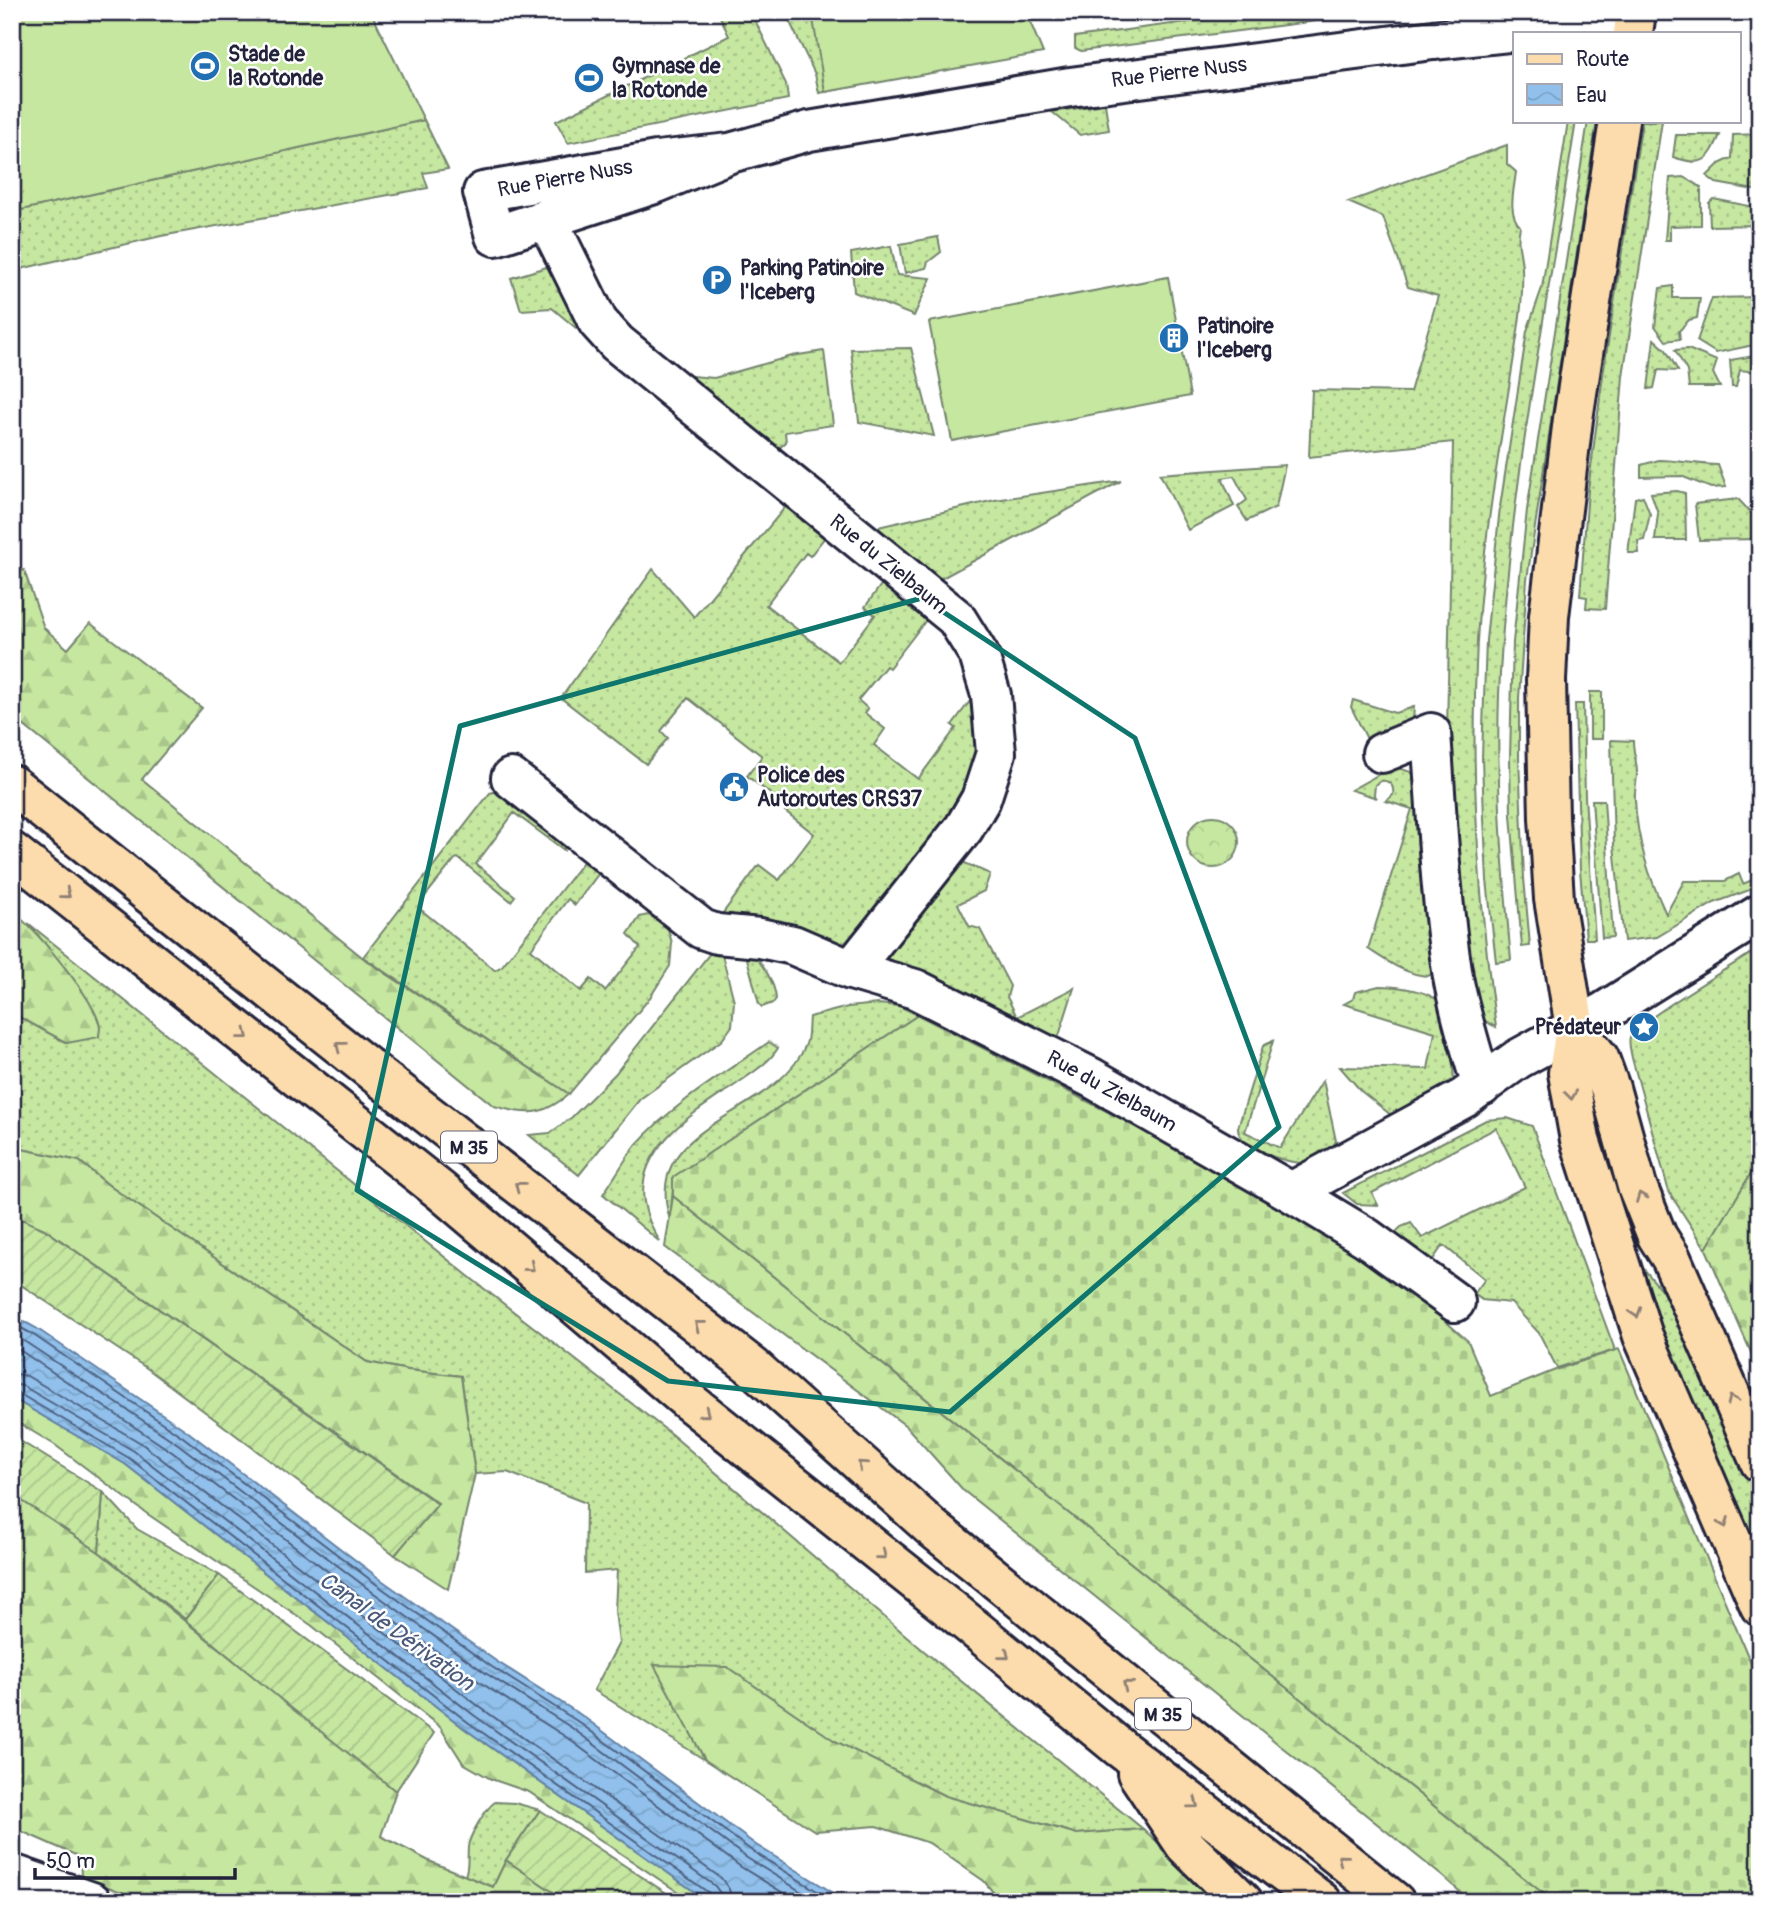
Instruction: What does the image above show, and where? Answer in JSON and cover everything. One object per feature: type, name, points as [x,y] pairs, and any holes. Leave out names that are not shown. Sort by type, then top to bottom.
[{"type":"main road","points":[[1619,122],[1561,504],[1549,616],[1546,680],[1551,858],[1554,899],[1575,1028],[1568,1073],[1580,1140],[1643,1336],[1760,1606]]},
{"type":"main road","name":"M 35","points":[[12,785],[370,1070],[753,1367],[931,1527],[1395,1902]]},
{"type":"main road","name":"M 35","points":[[12,852],[441,1191],[686,1399],[953,1611],[1120,1748],[1322,1902]]},
{"type":"main road","points":[[1575,1028],[1599,1058],[1637,1186],[1657,1237],[1671,1258],[1760,1462]]},
{"type":"main road","points":[[1120,1748],[1185,1846],[1243,1902]]},
{"type":"street","name":"Rue Pierre Nuss","points":[[730,153],[657,161],[483,192],[495,236],[657,183],[730,153],[809,131],[1070,86],[1433,40],[1564,26],[1634,24]]},
{"type":"street","name":"Rue du Zielbaum","points":[[547,219],[598,323],[617,343],[956,618],[979,654],[991,695],[996,753],[981,799],[964,828],[850,970]]},
{"type":"street","points":[[1382,753],[1431,733],[1439,857],[1454,979],[1464,1027],[1482,1086]]},
{"type":"street","name":"Rue du Zielbaum","points":[[511,778],[702,929],[717,934],[760,938],[793,945],[850,970],[915,989],[1092,1078],[1292,1192],[1367,1238],[1455,1302]]},
{"type":"street","points":[[1292,1192],[1376,1148],[1482,1086],[1518,1059],[1575,1028],[1760,914]]},
{"type":"street","points":[[12,1874],[92,1902]]},
{"type":"highlighted area","points":[[922,598],[1135,738],[1279,1127],[950,1412],[668,1381],[357,1190],[460,726]]},
{"type":"green space","name":"Stade de la Rotonde","points":[[12,12],[371,12],[424,120],[12,212]]},
{"type":"green space","points":[[718,12],[751,12],[786,84],[788,99],[568,143],[556,121],[729,36]]},
{"type":"green space","points":[[785,12],[844,12],[968,65],[819,93],[815,74]]},
{"type":"green space","points":[[810,12],[1026,12],[1043,53],[825,92]]},
{"type":"green space","points":[[1216,12],[1387,12],[1081,51],[1075,48],[1075,37],[1217,18]]},
{"type":"green space","points":[[1105,104],[1109,130],[1080,135],[1052,112]]},
{"type":"green space","points":[[424,120],[448,169],[423,173],[428,188],[161,236],[12,271],[12,212]]},
{"type":"green space","points":[[1568,122],[1576,122],[1529,407],[1503,623],[1498,761],[1511,960],[1496,962],[1487,880],[1482,758],[1486,640],[1500,507],[1527,331],[1542,288]]},
{"type":"green space","points":[[1588,122],[1597,122],[1527,579],[1519,698],[1519,758],[1530,946],[1522,947],[1511,815],[1510,758],[1513,642],[1527,510]]},
{"type":"green space","points":[[1642,122],[1662,122],[1623,376],[1605,609],[1586,608],[1587,597],[1580,596],[1588,490]]},
{"type":"green space","points":[[1760,134],[1760,191],[1716,183],[1707,176],[1719,164],[1732,158],[1733,135]]},
{"type":"green space","points":[[1676,135],[1720,135],[1708,156],[1698,162],[1691,162],[1673,157]]},
{"type":"green space","points":[[1507,145],[1507,164],[1516,172],[1512,208],[1520,226],[1518,239],[1522,300],[1484,563],[1477,641],[1474,738],[1480,883],[1496,1027],[1478,1014],[1469,992],[1447,731],[1453,442],[1309,457],[1312,390],[1410,392],[1438,296],[1408,287],[1383,217],[1348,202]]},
{"type":"green space","points":[[1684,177],[1701,187],[1701,225],[1670,226],[1670,240],[1665,240],[1670,178]]},
{"type":"green space","points":[[1713,199],[1760,208],[1760,225],[1710,226],[1709,203]]},
{"type":"green space","points":[[938,237],[941,252],[928,262],[926,268],[905,273],[900,244]]},
{"type":"green space","points":[[891,246],[897,275],[931,278],[914,316],[854,292],[851,253]]},
{"type":"green space","points":[[560,263],[763,484],[552,308],[521,310],[511,278]]},
{"type":"green space","points":[[1168,277],[1190,396],[952,441],[929,322]]},
{"type":"green space","points":[[1673,286],[1673,298],[1700,298],[1697,318],[1689,320],[1679,331],[1680,339],[1666,341],[1655,326],[1660,288]]},
{"type":"green space","points":[[1760,297],[1760,325],[1752,327],[1754,345],[1716,353],[1697,341],[1712,298]]},
{"type":"green space","points":[[1654,339],[1666,350],[1678,371],[1658,370],[1654,388],[1648,389]]},
{"type":"green space","points":[[911,348],[934,436],[859,422],[851,349]]},
{"type":"green space","points":[[1688,349],[1717,361],[1713,373],[1720,387],[1689,387],[1687,371],[1675,350]]},
{"type":"green space","points":[[824,351],[833,425],[785,432],[786,442],[774,453],[681,375],[714,378],[792,356]]},
{"type":"green space","points":[[1760,357],[1760,366],[1756,372],[1740,370],[1736,387],[1732,387],[1730,360]]},
{"type":"green space","points":[[1659,460],[1718,465],[1726,487],[1711,488],[1681,476],[1641,477],[1641,465]]},
{"type":"green space","points":[[1285,465],[1276,507],[1247,521],[1238,507],[1247,500],[1234,476],[1222,478],[1234,506],[1188,530],[1160,474]]},
{"type":"green space","points":[[1121,481],[931,584],[865,530],[995,500]]},
{"type":"green space","points":[[1651,493],[1685,493],[1686,540],[1655,540],[1658,513]]},
{"type":"green space","points":[[1643,496],[1650,514],[1644,540],[1638,541],[1639,553],[1628,553],[1635,498]]},
{"type":"green space","points":[[1738,499],[1755,517],[1760,539],[1699,540],[1695,504]]},
{"type":"green space","points":[[787,505],[822,518],[825,537],[810,556],[806,553],[766,605],[839,662],[875,615],[865,607],[886,578],[930,615],[889,668],[886,666],[858,700],[868,709],[865,713],[885,729],[874,745],[918,779],[956,728],[952,725],[979,689],[984,720],[970,798],[858,953],[743,923],[723,913],[759,865],[779,880],[814,834],[785,811],[788,807],[747,776],[762,756],[688,698],[661,731],[668,738],[646,764],[561,698],[653,569],[694,617]]},
{"type":"green space","points":[[24,570],[44,628],[68,649],[90,623],[202,708],[142,779],[367,961],[569,1094],[550,1107],[534,1112],[494,1106],[12,716],[12,573]]},
{"type":"green space","points":[[1590,692],[1602,692],[1602,739],[1590,739]]},
{"type":"green space","points":[[1353,700],[1395,713],[1414,707],[1413,722],[1371,747],[1351,707]]},
{"type":"green space","points":[[1575,704],[1583,704],[1585,797],[1595,939],[1586,939],[1580,870]]},
{"type":"green space","points":[[1611,740],[1633,741],[1637,769],[1635,797],[1638,830],[1649,872],[1666,914],[1684,881],[1725,881],[1739,874],[1743,884],[1759,877],[1755,888],[1714,903],[1657,937],[1624,941],[1614,845]]},
{"type":"green space","points":[[1398,768],[1411,772],[1421,784],[1434,972],[1428,976],[1404,970],[1368,949],[1412,809],[1386,801],[1393,795],[1393,791],[1391,784],[1385,781],[1375,785],[1374,795],[1377,798],[1351,790],[1385,771]]},
{"type":"green space","points":[[498,791],[564,840],[564,850],[514,813],[476,864],[515,896],[511,901],[458,858],[422,900],[420,909],[495,970],[502,966],[583,862],[590,861],[598,867],[599,873],[575,905],[568,899],[531,949],[581,991],[591,979],[605,991],[640,947],[628,934],[640,917],[648,915],[661,921],[668,929],[672,943],[670,966],[649,999],[569,1094],[363,957],[490,793]]},
{"type":"green space","points":[[1592,800],[1604,800],[1613,937],[1602,938]]},
{"type":"green space","points":[[1213,816],[1223,818],[1231,824],[1237,832],[1237,852],[1231,860],[1223,866],[1213,868],[1203,866],[1195,860],[1189,852],[1187,842],[1189,832],[1195,824],[1203,818]]},
{"type":"green space","points":[[951,857],[990,874],[984,891],[958,904],[969,926],[980,929],[1010,986],[1007,997],[1017,1017],[1074,988],[1057,1042],[1053,1043],[880,957]]},
{"type":"green space","points":[[12,911],[49,948],[76,982],[96,1014],[100,1027],[99,1037],[67,1043],[12,1013]]},
{"type":"green space","points":[[28,923],[482,1287],[671,1434],[924,1651],[1143,1829],[1077,1834],[945,1796],[835,1741],[655,1665],[705,1760],[594,1690],[619,1643],[615,1611],[617,1570],[585,1573],[586,1503],[507,1472],[475,1474],[461,1376],[367,1362],[111,1187],[79,1161],[12,1147],[12,1013],[67,1043],[82,990]]},
{"type":"green space","points":[[1760,948],[1760,1158],[1706,1249],[1669,1192],[1629,1039],[1636,1030],[1668,1006]]},
{"type":"green space","points":[[745,951],[750,951],[767,973],[775,993],[776,999],[773,1003],[762,1007],[759,1004]]},
{"type":"green space","points":[[711,952],[722,955],[734,1001],[732,1026],[722,1040],[640,1099],[579,1175],[529,1135],[550,1133],[571,1118],[615,1074]]},
{"type":"green space","points":[[1379,986],[1422,992],[1437,1000],[1444,1012],[1449,1032],[1454,1083],[1404,1116],[1391,1115],[1361,1091],[1340,1067],[1428,1069],[1435,1032],[1344,1004],[1353,999],[1355,992]]},
{"type":"green space","points":[[878,1004],[899,1006],[918,1015],[674,1177],[670,1220],[666,1187],[674,1161],[692,1140],[768,1089],[791,1069],[806,1044],[809,1017],[848,1007]]},
{"type":"green space","points":[[918,1015],[1167,1142],[1368,1253],[1468,1341],[1491,1396],[1558,1369],[1619,1349],[1760,1685],[1760,1902],[1554,1902],[673,1196],[673,1177]]},
{"type":"green space","points":[[1273,1041],[1245,1132],[1280,1148],[1323,1080],[1336,1141],[1330,1154],[1306,1163],[1295,1162],[1264,1153],[1240,1135],[1238,1128],[1263,1046]]},
{"type":"green space","points":[[769,1042],[778,1048],[770,1058],[689,1117],[673,1131],[649,1163],[644,1182],[644,1202],[648,1218],[660,1242],[603,1194],[636,1145],[665,1117]]},
{"type":"green space","points":[[1507,1118],[1532,1126],[1615,1350],[1557,1368],[1539,1333],[1511,1303],[1482,1300],[1474,1294],[1485,1279],[1443,1245],[1430,1264],[1393,1235],[1401,1227],[1411,1223],[1422,1238],[1525,1187],[1496,1128],[1372,1193],[1378,1205],[1357,1204],[1343,1193],[1486,1120]]},
{"type":"green space","points":[[12,1147],[79,1161],[111,1187],[367,1362],[461,1376],[475,1474],[448,1589],[395,1555],[438,1503],[44,1229],[12,1215]]},
{"type":"green space","points":[[1760,1158],[1760,1373],[1706,1249]]},
{"type":"green space","points":[[673,1196],[1554,1902],[1472,1902],[964,1491],[906,1426],[665,1247]]},
{"type":"green space","points":[[12,1215],[44,1229],[438,1504],[395,1555],[148,1369],[12,1279]]},
{"type":"green space","points":[[1629,1251],[1678,1310],[1760,1499],[1760,1563],[1708,1450]]},
{"type":"green space","points":[[12,1398],[125,1464],[465,1729],[709,1902],[693,1902],[529,1792],[491,1779],[463,1763],[440,1727],[311,1625],[146,1513],[55,1445],[12,1419]]},
{"type":"green space","points":[[12,1436],[103,1492],[99,1552],[12,1494]]},
{"type":"green space","points":[[103,1492],[137,1529],[219,1575],[185,1619],[99,1552]]},
{"type":"green space","points":[[12,1494],[99,1552],[396,1791],[381,1836],[429,1861],[493,1887],[506,1860],[568,1902],[277,1902],[271,1899],[266,1902],[146,1902],[81,1876],[80,1857],[12,1827],[16,1709],[12,1707]]},
{"type":"green space","points":[[219,1575],[434,1733],[396,1791],[185,1620]]},
{"type":"green space","points":[[654,1665],[727,1667],[835,1741],[945,1796],[1077,1834],[1143,1829],[1224,1902],[1001,1902],[984,1881],[929,1843],[876,1826],[815,1831],[705,1760]]},
{"type":"green space","points":[[495,1802],[515,1803],[540,1810],[506,1860],[493,1887],[465,1876],[471,1836]]},
{"type":"green space","points":[[540,1810],[680,1902],[568,1902],[506,1860]]},
{"type":"water","name":"Canal de Dérivation","points":[[12,1315],[36,1328],[187,1431],[380,1579],[496,1661],[581,1715],[756,1845],[848,1902],[709,1902],[465,1729],[125,1464],[12,1398]]},
{"type":"place","name":"Stade de la Rotonde","points":[[205,66]]},
{"type":"place","name":"Gymnase de la Rotonde","points":[[589,78]]},
{"type":"place","name":"Parking Patinoire l'Iceberg","points":[[717,280]]},
{"type":"place","name":"Patinoire l'Iceberg","points":[[1174,338]]},
{"type":"place","name":"Police des Autoroutes CRS37","points":[[734,787]]},
{"type":"place","name":"Prédateur","points":[[1644,1027]]}]
